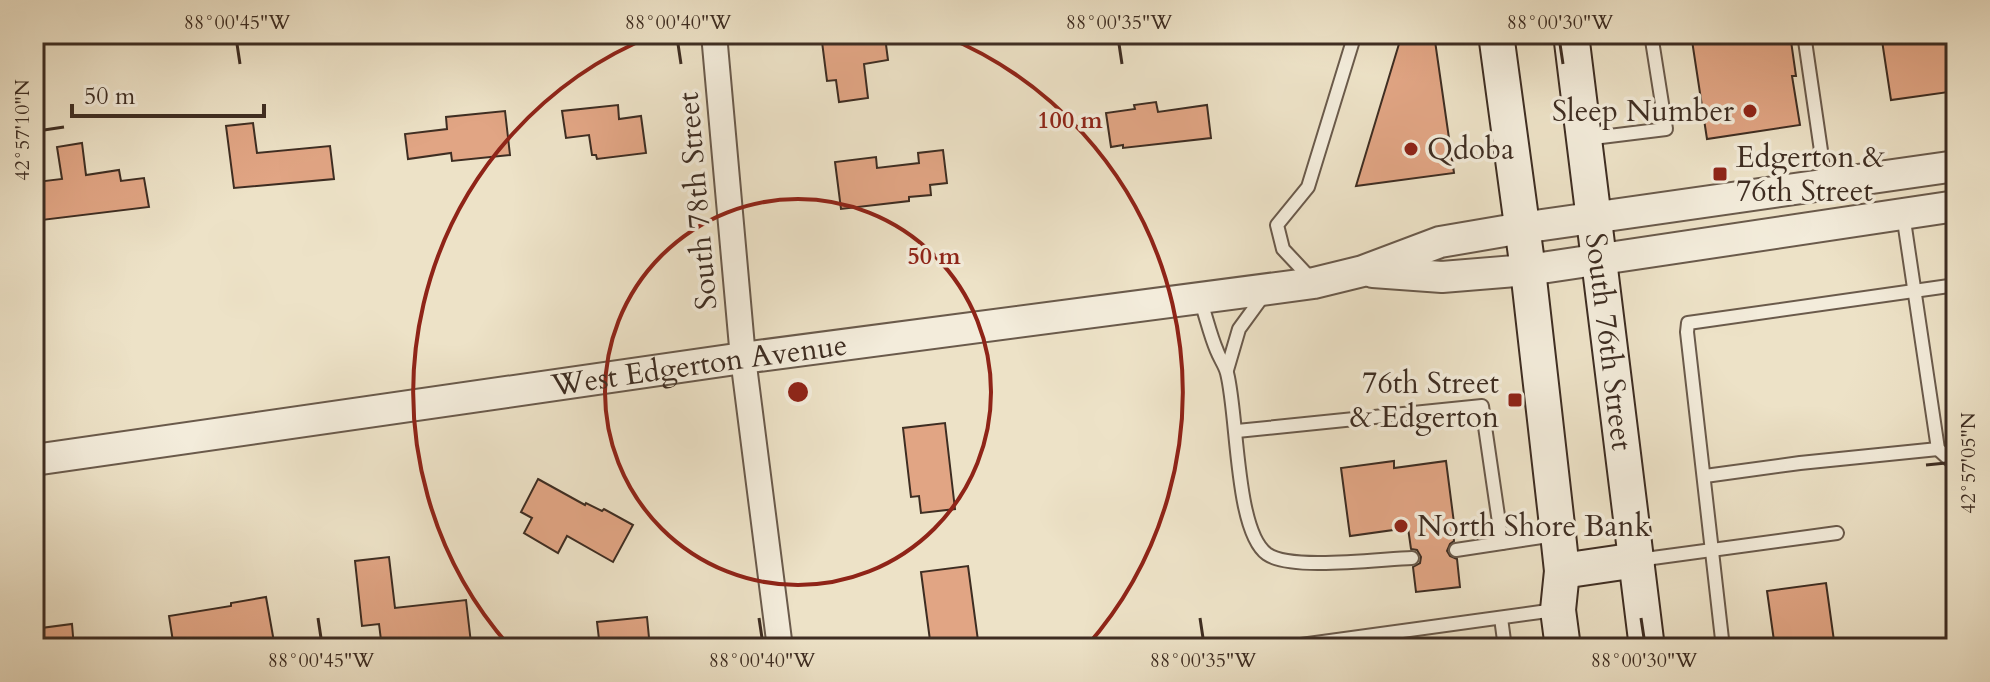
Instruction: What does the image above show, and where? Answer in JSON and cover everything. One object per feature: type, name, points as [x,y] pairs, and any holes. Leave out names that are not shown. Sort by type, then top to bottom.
[{"type":"main road","points":[[1496,34],[1528,270],[1558,534],[1562,571],[1558,610],[1563,648]]},
{"type":"main road","name":"South 76th Street","points":[[1571,34],[1647,648]]},
{"type":"main road","points":[[1562,571],[1637,560]]},
{"type":"street","name":"South 78th Street","points":[[714,34],[743,358],[780,648]]},
{"type":"street","name":"West Edgerton Avenue","points":[[34,460],[743,358],[1314,283],[1363,271],[1440,242],[1956,166]]},
{"type":"street","name":"West Edgerton Avenue","points":[[1363,271],[1442,277],[1528,270],[1956,206]]},
{"type":"lane","points":[[1314,283],[1283,249],[1277,225],[1308,187],[1355,34]]},
{"type":"lane","points":[[1585,139],[1666,129],[1651,34]]},
{"type":"lane","points":[[1804,34],[1826,185]]},
{"type":"lane","points":[[1903,214],[1938,449],[1950,460],[1956,459]]},
{"type":"lane","points":[[1723,648],[1688,323],[1956,285]]},
{"type":"lane","points":[[1227,370],[1239,329],[1268,289]]},
{"type":"lane","points":[[1200,299],[1217,351],[1227,370],[1237,431],[1243,505],[1253,540],[1269,555],[1295,563],[1412,558]]},
{"type":"lane","points":[[1237,431],[1482,406],[1502,543]]},
{"type":"lane","points":[[1705,476],[1938,449]]},
{"type":"lane","points":[[1637,560],[1837,533]]},
{"type":"lane","points":[[1456,550],[1558,534]]},
{"type":"lane","points":[[1279,648],[1558,610]]},
{"type":"lane","points":[[1501,618],[1505,648]]},
{"type":"building","points":[[821,34],[860,34],[861,41],[885,37],[888,60],[864,64],[868,98],[839,102],[836,80],[827,81]]},
{"type":"building","points":[[1402,34],[1434,34],[1454,173],[1356,186]]},
{"type":"building","points":[[1691,34],[1790,34],[1796,76],[1792,76],[1800,125],[1707,139]]},
{"type":"building","points":[[1881,34],[1956,34],[1956,91],[1891,100]]},
{"type":"building","points":[[1156,102],[1158,112],[1207,105],[1211,138],[1111,147],[1106,113]]},
{"type":"building","points":[[618,105],[619,119],[641,116],[646,153],[597,159],[596,155],[592,155],[589,135],[566,138],[562,111]]},
{"type":"building","points":[[505,111],[510,155],[452,161],[451,153],[408,159],[405,134],[447,129],[446,117]]},
{"type":"building","points":[[253,123],[257,153],[330,146],[334,179],[234,188],[226,126]]},
{"type":"building","points":[[82,143],[86,175],[119,170],[121,181],[144,178],[149,207],[42,220],[36,182],[62,179],[57,147]]},
{"type":"building","points":[[943,150],[947,183],[930,185],[931,195],[909,197],[909,201],[841,209],[835,162],[876,157],[877,168],[919,163],[918,153]]},
{"type":"building","points":[[945,423],[955,509],[921,513],[919,496],[911,497],[903,428]]},
{"type":"building","name":"North Shore Bank","points":[[1394,461],[1394,468],[1446,461],[1454,523],[1454,541],[1447,551],[1457,559],[1460,587],[1416,592],[1413,567],[1420,563],[1421,557],[1417,550],[1411,549],[1408,528],[1350,536],[1341,468]]},
{"type":"building","points":[[538,479],[585,505],[604,509],[633,525],[613,562],[567,536],[558,553],[524,533],[532,518],[521,512]]},
{"type":"building","points":[[389,557],[395,608],[466,600],[471,643],[428,648],[382,648],[379,624],[362,626],[355,561]]},
{"type":"building","points":[[968,566],[979,648],[931,648],[921,572]]},
{"type":"building","points":[[1826,583],[1835,648],[1775,648],[1767,591]]},
{"type":"building","points":[[266,597],[274,642],[235,648],[174,648],[169,616]]},
{"type":"building","points":[[647,617],[650,648],[600,648],[597,622]]},
{"type":"building","points":[[72,624],[74,648],[34,648],[34,629]]},
{"type":"place","name":"Sleep Number","points":[[1750,111]]},
{"type":"place","name":"Qdoba","points":[[1411,149]]},
{"type":"place","name":"Edgerton & 76th Street","points":[[1720,174]]},
{"type":"place","name":"76th Street & Edgerton","points":[[1515,400]]},
{"type":"place","name":"North Shore Bank","points":[[1401,526]]}]
